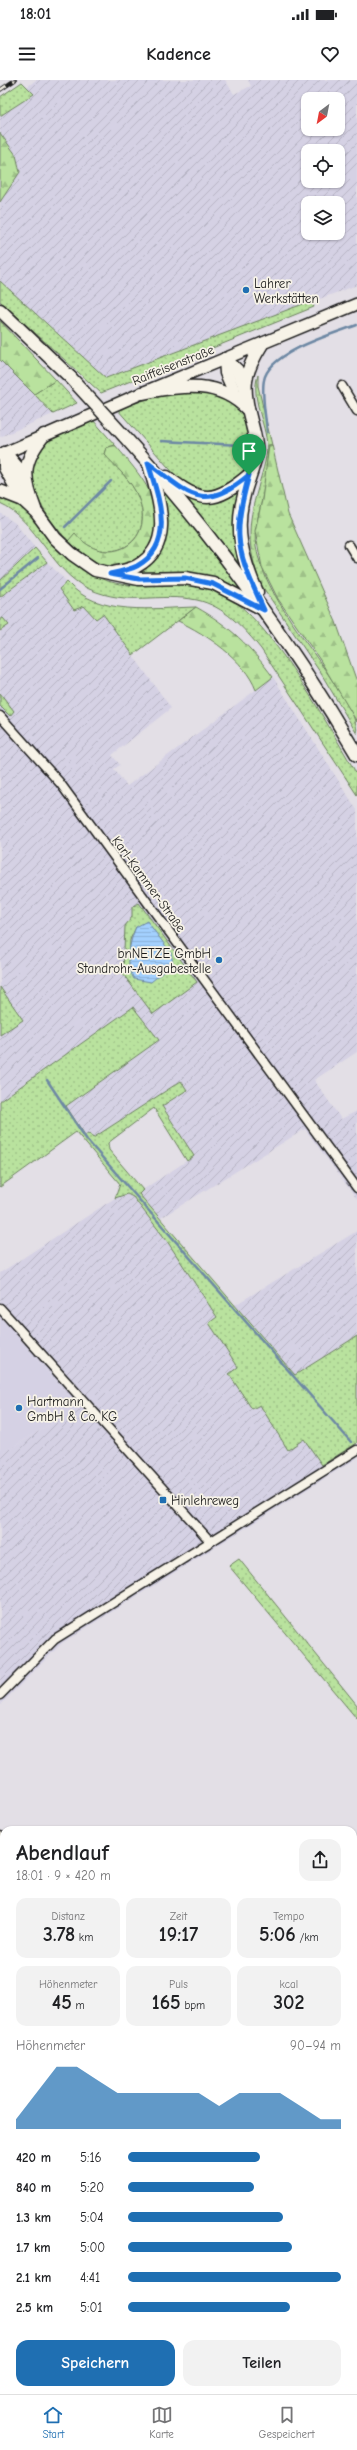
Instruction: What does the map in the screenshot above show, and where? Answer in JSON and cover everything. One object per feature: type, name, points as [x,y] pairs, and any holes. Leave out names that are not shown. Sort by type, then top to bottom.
[{"type":"main road","points":[[0,310],[70,378],[124,436],[201,526],[264,610],[296,656],[357,755]]},
{"type":"main road","points":[[244,387],[249,365],[262,344]]},
{"type":"main road","points":[[225,359],[236,370],[244,387],[248,410],[255,435],[256,454],[242,501],[239,536],[244,563],[264,610]]},
{"type":"main road","points":[[225,359],[226,374],[237,398],[248,410]]},
{"type":"main road","points":[[142,393],[195,386],[210,388],[237,398]]},
{"type":"main road","points":[[27,487],[26,470],[28,458],[44,435]]},
{"type":"main road","points":[[3,454],[5,468],[23,500],[36,512],[55,538],[72,554],[95,570],[139,579],[185,578],[213,584],[264,610]]},
{"type":"main road","points":[[3,454],[17,467],[27,487],[36,512]]},
{"type":"main road","points":[[148,463],[186,492],[202,497],[226,492],[249,475]]},
{"type":"main road","points":[[110,574],[136,567],[152,554],[158,544],[161,533],[162,509],[148,463]]},
{"type":"main road","points":[[0,491],[23,500]]},
{"type":"street","name":"Raiffeisenstraße","points":[[3,454],[142,393],[357,304]]},
{"type":"street","points":[[342,386],[357,411]]},
{"type":"street","points":[[348,545],[357,558]]},
{"type":"street","name":"Karl-Kammer-Straße","points":[[0,716],[3,725],[60,783],[357,1188]]},
{"type":"street","points":[[0,1308],[210,1541]]},
{"type":"street","points":[[0,1695],[54,1639],[357,1450]]},
{"type":"shaded area","points":[[36,80],[225,80],[234,94],[251,86],[248,80],[357,80],[357,285],[106,378],[0,281],[0,116],[34,94],[27,87]]},
{"type":"shaded area","points":[[0,360],[53,414],[0,437]]},
{"type":"shaded area","points":[[0,513],[15,523],[35,548],[0,581]]},
{"type":"shaded area","points":[[47,562],[67,582],[59,589],[74,610],[84,605],[96,619],[103,614],[171,708],[112,755],[120,765],[114,769],[127,786],[273,677],[357,810],[357,1052],[314,1080],[341,1119],[357,1111],[357,1199],[305,1129],[159,1219],[138,1193],[194,1156],[162,1106],[187,1090],[181,1081],[93,1138],[86,1135],[66,1106],[159,1040],[133,1007],[0,1101],[0,597]]},
{"type":"shaded area","points":[[127,1194],[133,1197],[167,1241],[217,1317],[209,1323],[238,1367],[252,1409],[260,1405],[288,1449],[304,1438],[322,1465],[357,1443],[357,1458],[62,1643],[0,1705],[0,1455],[79,1407],[0,1317],[0,1273],[115,1198]]},
{"type":"shaded area","points":[[357,1231],[357,1336],[295,1375],[235,1305]]},
{"type":"shaded area","points":[[0,1317],[79,1407],[0,1455]]},
{"type":"green space","points":[[22,82],[34,94],[0,116],[0,97]]},
{"type":"green space","points":[[0,133],[16,155],[20,172],[0,202]]},
{"type":"green space","points":[[0,281],[106,378],[311,301],[314,307],[101,393],[0,301]]},
{"type":"green space","points":[[0,321],[56,380],[34,394],[0,360]]},
{"type":"green space","points":[[258,375],[258,386],[272,445],[268,445],[265,479],[255,535],[256,547],[261,565],[279,603],[348,706],[357,728],[357,734],[322,675],[260,583],[256,570],[251,546],[250,525],[254,501],[267,451],[266,437],[257,402],[256,384]]},
{"type":"green space","points":[[56,380],[77,403],[53,414],[34,394]]},
{"type":"green space","points":[[197,390],[224,399],[234,405],[244,417],[250,438],[248,460],[237,479],[229,486],[203,494],[183,484],[117,409],[151,398]]},
{"type":"green space","points":[[93,420],[115,445],[106,448],[104,454],[132,485],[138,497],[142,514],[141,528],[135,539],[125,547],[113,551],[100,550],[87,545],[75,534],[68,541],[49,518],[41,504],[34,490],[31,476],[32,463],[38,450],[56,436]]},
{"type":"green space","points":[[115,445],[128,460],[151,494],[157,513],[157,525],[155,537],[143,556],[135,562],[125,566],[113,567],[101,564],[83,554],[68,541],[75,533],[87,544],[100,550],[113,551],[125,547],[135,539],[141,528],[142,514],[138,497],[132,485],[104,454],[106,448]]},
{"type":"green space","points":[[269,445],[272,445],[288,514],[336,622],[357,682],[357,722],[320,660],[278,599],[262,567],[255,531],[262,500]]},
{"type":"green space","points":[[242,487],[237,506],[235,524],[235,543],[238,562],[188,500],[189,497]]},
{"type":"green space","points":[[162,488],[244,593],[225,584],[133,575],[160,489]]},
{"type":"green space","points":[[0,496],[28,513],[75,562],[102,579],[129,585],[196,585],[210,588],[230,598],[251,616],[272,641],[312,698],[357,774],[357,795],[261,649],[248,633],[233,619],[216,607],[197,600],[169,597],[118,597],[89,589],[64,571],[24,522],[13,512],[0,504]]},
{"type":"green space","points":[[35,548],[47,562],[0,597],[0,581]]},
{"type":"green space","points":[[67,582],[80,593],[94,601],[110,606],[145,609],[196,607],[133,655],[103,614],[96,619],[84,606],[74,610],[59,589]]},
{"type":"green space","points":[[196,607],[229,629],[239,638],[273,677],[256,690],[251,679],[234,658],[200,633],[178,621]]},
{"type":"green space","points":[[3,618],[9,625],[0,631],[0,619]]},
{"type":"green space","points":[[0,693],[14,711],[10,716],[0,706]]},
{"type":"green space","points":[[139,903],[197,982],[153,1014],[123,974],[125,926],[132,917],[132,907]],"holes":[[[136,927],[129,970],[130,940]]]},
{"type":"green space","points":[[0,987],[23,1020],[0,1035]]},
{"type":"green space","points":[[133,1007],[159,1040],[66,1106],[85,1135],[89,1133],[93,1138],[181,1081],[187,1090],[162,1106],[194,1156],[187,1161],[154,1108],[108,1143],[109,1150],[143,1190],[139,1194],[295,1375],[357,1336],[357,1443],[322,1465],[304,1439],[288,1450],[260,1405],[252,1409],[229,1374],[238,1367],[209,1323],[217,1317],[167,1241],[133,1197],[127,1194],[115,1198],[120,1184],[76,1132],[0,1187],[0,1101]]},
{"type":"green space","points":[[239,1559],[357,1705],[357,1719],[229,1566]]},
{"type":"water","points":[[147,921],[171,953],[173,964],[151,982],[134,979],[131,973],[129,960],[131,940],[136,927]]},
{"type":"waterway","points":[[267,432],[263,386],[268,370],[277,361],[303,345],[357,325]]},
{"type":"waterway","points":[[161,441],[241,445]]},
{"type":"waterway","points":[[65,527],[111,481]]},
{"type":"waterway","points":[[0,589],[38,558]]},
{"type":"waterway","points":[[47,1080],[87,1140],[351,1442]]},
{"type":"railway","points":[[0,90],[15,80]]},
{"type":"place","name":"Lahrer Werkstätten","points":[[246,290]]},
{"type":"place","name":"bnNETZE GmbH Standrohr-Ausgabestelle","points":[[219,960]]},
{"type":"place","name":"Hartmann GmbH & Co. KG","points":[[19,1408]]},
{"type":"place","name":"Hinlehreweg","points":[[163,1500]]},
{"type":"route","points":[[148,463],[186,492],[207,498],[226,492],[249,475],[242,501],[239,536],[244,563],[264,610],[213,584],[185,578],[139,579],[110,574],[136,567],[152,554],[158,544],[161,533],[162,509],[148,463]]}]
